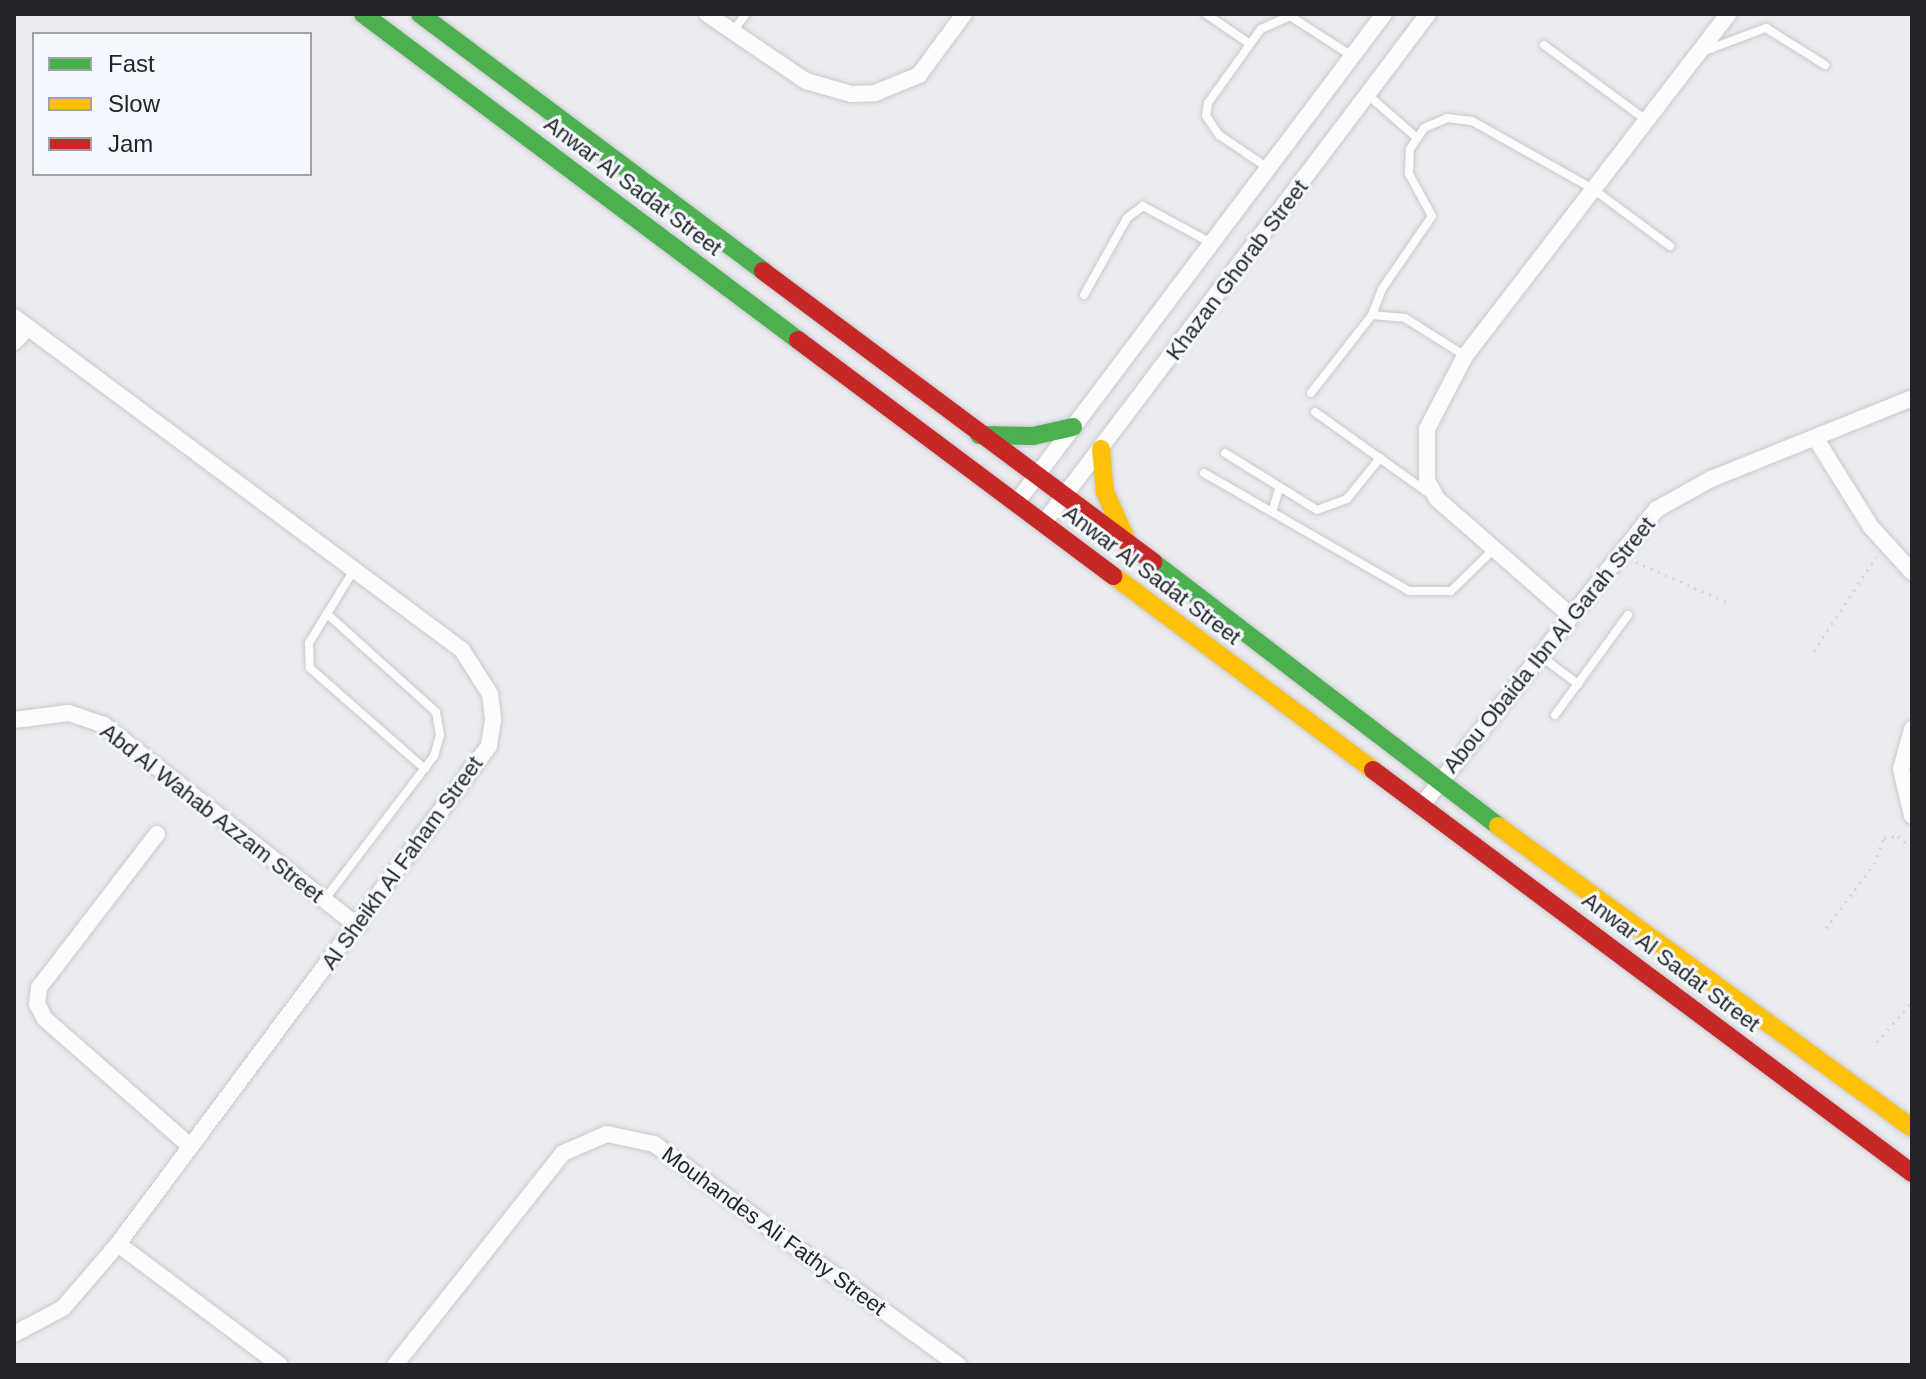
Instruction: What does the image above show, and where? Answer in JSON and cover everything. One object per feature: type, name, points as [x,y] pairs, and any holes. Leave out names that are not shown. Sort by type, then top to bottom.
[{"type":"street","name":"Anwar Al Sadat Street","points":[[363,14],[1912,1173]]},
{"type":"street","name":"Anwar Al Sadat Street","points":[[420,14],[1439,783],[1912,1128]]},
{"type":"street","points":[[707,14],[806,81],[839,92],[875,93],[919,75],[964,14]]},
{"type":"street","name":"Khazan Ghorab Street","points":[[1016,503],[1384,14]]},
{"type":"street","name":"Khazan Ghorab Street","points":[[1043,524],[1428,14]]},
{"type":"street","points":[[1570,615],[1491,552],[1437,499],[1427,480],[1427,429],[1465,356],[1728,14]]},
{"type":"street","points":[[14,342],[21,322]]},
{"type":"street","name":"Al Sheikh Al Faham Street","points":[[14,1334],[63,1308],[118,1244],[358,926],[489,746],[493,720],[484,682],[462,650],[21,322]]},
{"type":"street","name":"Abou Obaida Ibn Al Garah Street","points":[[1422,805],[1620,551],[1679,494],[1912,398]]},
{"type":"street","points":[[979,435],[1033,436],[1073,427]]},
{"type":"street","points":[[1816,439],[1871,527],[1912,572]]},
{"type":"street","points":[[1101,449],[1105,492],[1130,547]]},
{"type":"street","name":"Abd Al Wahab Azzam Street","points":[[14,720],[69,713],[104,725],[358,926]]},
{"type":"street","points":[[1912,729],[1901,769],[1912,816]]},
{"type":"street","points":[[157,834],[39,988],[37,1004],[45,1019],[190,1146]]},
{"type":"street","name":"Mouhandes Ali Fathy Street","points":[[395,1365],[563,1153],[607,1134],[654,1144],[958,1365]]},
{"type":"street","points":[[118,1244],[280,1365]]},
{"type":"lane","points":[[733,32],[746,14]]},
{"type":"lane","points":[[1206,14],[1250,44]]},
{"type":"lane","points":[[1268,168],[1219,135],[1206,116],[1208,103],[1250,44],[1269,20],[1290,16],[1352,56]]},
{"type":"lane","points":[[1699,53],[1766,28],[1825,65]]},
{"type":"lane","points":[[1544,45],[1646,121]]},
{"type":"lane","points":[[1368,95],[1416,137]]},
{"type":"lane","points":[[1311,393],[1372,315],[1382,289],[1432,216],[1409,174],[1416,137],[1447,118],[1472,121],[1593,189],[1670,246]]},
{"type":"lane","points":[[1084,295],[1127,218],[1143,206],[1211,243]]},
{"type":"lane","points":[[1372,315],[1405,318],[1465,356]]},
{"type":"lane","points":[[1315,412],[1437,499]]},
{"type":"lane","points":[[1225,453],[1307,507],[1328,509],[1347,499],[1380,458]]},
{"type":"lane","points":[[1204,473],[1423,595],[1463,583],[1491,552]]},
{"type":"lane","points":[[1272,512],[1279,489]]},
{"type":"lane","points":[[354,570],[309,643],[315,679],[425,769]]},
{"type":"lane","points":[[325,900],[425,769],[439,746],[436,712],[327,614]]},
{"type":"lane","points":[[1555,715],[1628,615]]},
{"type":"lane","points":[[1538,655],[1578,684]]},
{"type":"path","points":[[1620,551],[1668,580],[1729,603]]},
{"type":"path","points":[[1814,651],[1875,559]]},
{"type":"path","points":[[1826,928],[1874,864],[1884,838],[1898,836],[1912,849]]},
{"type":"path","points":[[1877,1042],[1912,1002]]},
{"type":"traffic: fast","points":[[363,14],[798,340]]},
{"type":"traffic: fast","points":[[420,14],[763,271]]},
{"type":"traffic: fast","points":[[979,435],[1033,436],[1073,427]]},
{"type":"traffic: fast","points":[[1153,562],[1498,826]]},
{"type":"traffic: slow","points":[[1101,449],[1105,492],[1127,541]]},
{"type":"traffic: slow","points":[[1114,576],[1373,770]]},
{"type":"traffic: slow","points":[[1498,826],[1912,1128]]},
{"type":"traffic: jam","points":[[763,271],[1153,562]]},
{"type":"traffic: jam","points":[[798,340],[1114,576]]},
{"type":"traffic: jam","points":[[1373,770],[1912,1173]]}]
